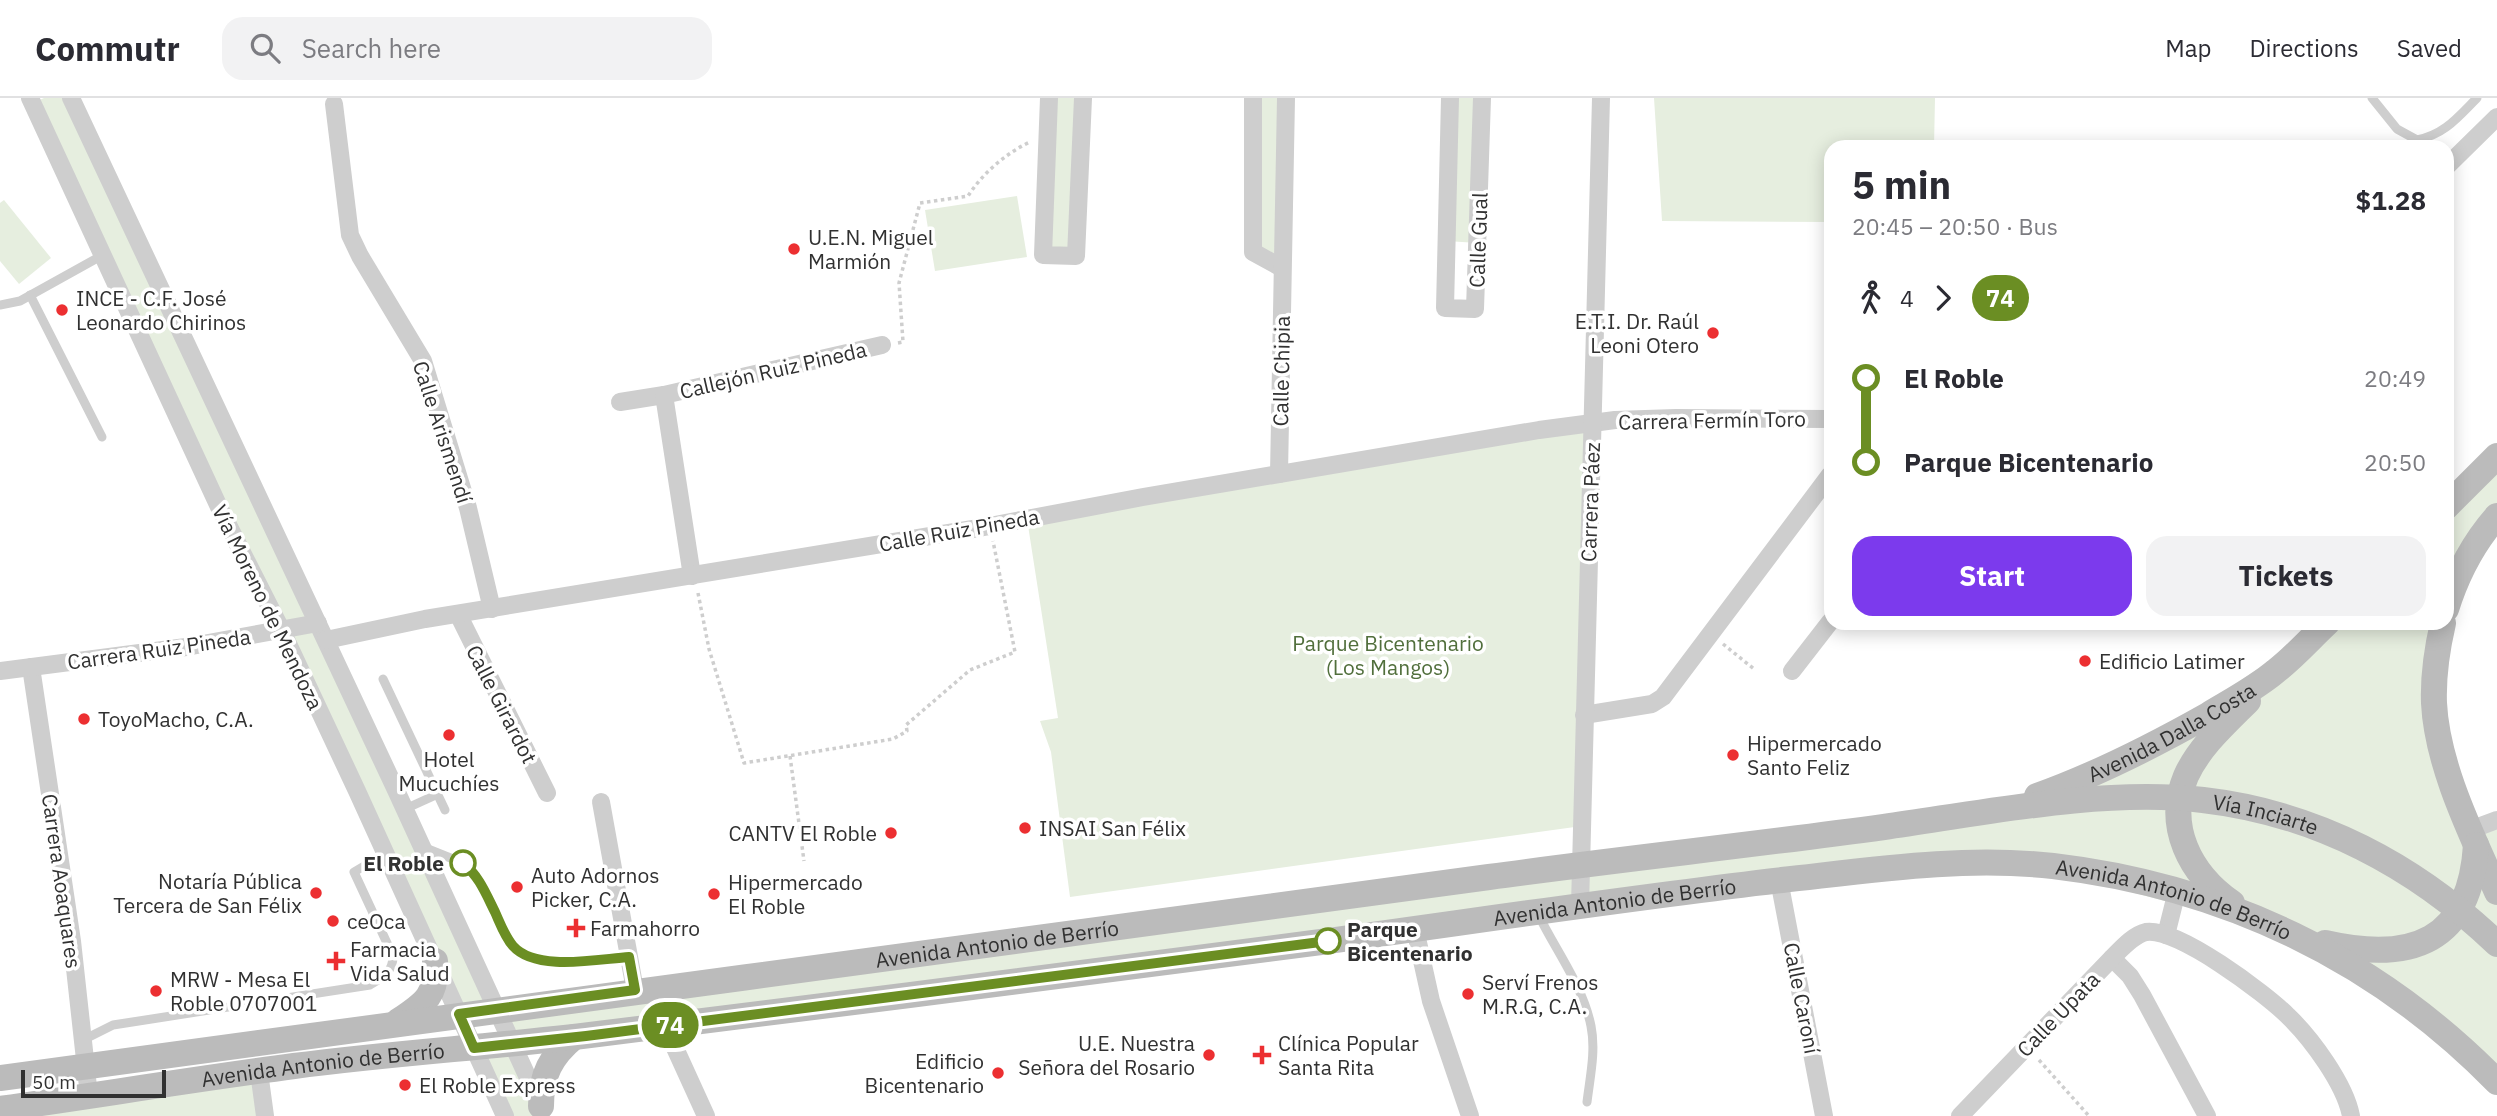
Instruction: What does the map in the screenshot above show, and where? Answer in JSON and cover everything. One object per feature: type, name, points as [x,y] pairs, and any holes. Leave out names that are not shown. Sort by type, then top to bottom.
[{"type":"street","name":"Vía Moreno de Mendoza","points":[[71,98],[405,809],[543,1111]]},
{"type":"street","points":[[1049,98],[1043,255],[1076,256],[1083,98]]},
{"type":"street","points":[[1253,98],[1252,252],[1282,268]]},
{"type":"street","name":"Calle Chipia","points":[[1279,474],[1286,98]]},
{"type":"street","name":"Calle Gual","points":[[1450,98],[1444,308],[1475,309],[1482,98]]},
{"type":"street","name":"Carrera Páez","points":[[1580,906],[1601,98]]},
{"type":"street","name":"Vía Moreno de Mendoza","points":[[36,100],[101,256],[219,507],[282,631],[505,1116]]},
{"type":"street","name":"Calle Arismendí","points":[[334,104],[350,235],[423,361],[468,508],[492,609]]},
{"type":"street","points":[[2454,158],[2497,117]]},
{"type":"street","name":"Callejón Ruiz Pineda","points":[[620,402],[664,395],[882,345]]},
{"type":"street","name":"Callejón Ruiz Pineda","points":[[664,395],[692,576]]},
{"type":"street","name":"Carrera Fermín Toro","points":[[1593,423],[1676,418],[1824,419]]},
{"type":"street","name":"Calle Ruiz Pineda","points":[[322,631],[492,609],[990,526],[1143,496],[1593,423]]},
{"type":"street","points":[[2454,499],[2497,456]]},
{"type":"street","points":[[1584,715],[1652,704],[1663,697],[1824,483]]},
{"type":"street","points":[[2454,588],[2463,564],[2476,542],[2497,516]]},
{"type":"street","name":"Calle Girardot","points":[[458,614],[547,793]]},
{"type":"street","points":[[1792,671],[1824,630]]},
{"type":"street","name":"Avenida Dalla Costa","points":[[1996,811],[2075,782],[2180,730],[2275,672],[2320,630]]},
{"type":"street","points":[[2442,630],[2435,677],[2437,728],[2455,790],[2497,892]]},
{"type":"street","name":"Carrera Ruiz Pineda","points":[[0,671],[186,647],[282,631],[322,631]]},
{"type":"street","name":"Carrera Aoaquares","points":[[31,667],[72,941],[89,1096]]},
{"type":"street","points":[[2248,914],[2208,884],[2189,857],[2179,828],[2180,799],[2187,775],[2198,757],[2275,672]]},
{"type":"street","name":"Vía Inciarte","points":[[1996,811],[2100,800],[2180,799],[2227,803],[2309,824],[2346,839],[2435,890],[2497,944]]},
{"type":"street","points":[[601,802],[635,990]]},
{"type":"street","name":"Avenida Antonio de Berrío","points":[[0,1078],[635,990],[1996,811]]},
{"type":"street","points":[[2473,838],[2497,820]]},
{"type":"street","points":[[2303,938],[2376,952],[2420,943],[2437,934],[2459,910],[2474,874],[2473,838]]},
{"type":"street","name":"Avenida Antonio de Berrío","points":[[0,1109],[259,1072],[665,1026],[1910,865],[2023,863],[2098,873],[2177,891],[2248,914],[2303,938]]},
{"type":"street","name":"Calle Caroní","points":[[1779,880],[1824,1116]]},
{"type":"street","points":[[2177,891],[2166,935],[2186,943],[2225,968],[2288,1016],[2309,1039],[2331,1072],[2349,1106],[2351,1116]]},
{"type":"street","points":[[1415,929],[1431,1001],[1470,1116]]},
{"type":"street","name":"Calle Upata","points":[[1960,1116],[2131,940],[2146,932],[2166,935]]},
{"type":"street","points":[[2303,938],[2406,1002],[2460,1045],[2497,1082]]},
{"type":"street","points":[[2112,958],[2130,976],[2142,995],[2207,1116]]},
{"type":"street","points":[[394,1023],[429,998],[435,985],[435,961]]},
{"type":"street","points":[[665,1026],[706,1116]]},
{"type":"street","points":[[543,1111],[541,1085],[551,1060],[574,1037]]},
{"type":"street","points":[[259,1072],[265,1116]]},
{"type":"lane","points":[[2372,98],[2397,129],[2417,140],[2434,137],[2451,125],[2477,98]]},
{"type":"lane","points":[[0,305],[11,304],[30,295],[101,256]]},
{"type":"lane","points":[[30,295],[102,437]]},
{"type":"lane","points":[[383,679],[445,810]]},
{"type":"lane","points":[[405,809],[438,794]]},
{"type":"lane","points":[[422,847],[463,863],[473,872],[513,946],[527,956],[582,962],[629,957]]},
{"type":"lane","points":[[83,1040],[113,1025],[370,985],[385,976],[393,966],[393,956],[354,872],[386,853]]},
{"type":"lane","points":[[1538,913],[1582,995],[1591,1027],[1593,1049],[1587,1102]]},
{"type":"path","points":[[882,345],[903,342],[898,283],[920,203],[968,196],[975,184],[1014,149],[1048,134]]},
{"type":"path","points":[[698,593],[709,649],[744,763],[893,739],[907,731],[906,725],[971,670],[1015,652],[990,526]]},
{"type":"path","points":[[1712,635],[1754,669]]},
{"type":"path","points":[[790,755],[804,861]]},
{"type":"path","points":[[2027,1046],[2089,1116]]},
{"type":"green space","points":[[44,98],[71,98],[493,1007],[461,1012],[33,103]]},
{"type":"green space","points":[[1049,98],[1083,98],[1076,256],[1043,255]]},
{"type":"green space","points":[[1253,98],[1286,98],[1282,268],[1252,250]]},
{"type":"green space","points":[[1450,98],[1482,98],[1478,243],[1446,241]]},
{"type":"green space","points":[[1654,98],[1935,98],[1934,140],[1824,140],[1824,222],[1662,221]]},
{"type":"green space","points":[[1017,196],[1027,257],[935,271],[925,210]]},
{"type":"green space","points":[[4,200],[51,258],[19,284],[0,261],[0,203]]},
{"type":"green space","name":"Parque Bicentenario (Los Mangos)","points":[[1593,423],[1582,826],[1070,897],[1051,752],[1040,721],[1058,718],[1027,519]]},
{"type":"green space","points":[[2497,456],[2497,516],[2454,596],[2454,500]]},
{"type":"green space","points":[[2316,630],[2442,630],[2435,677],[2470,830],[2497,820],[2497,1082],[2303,938],[2023,863],[512,1044],[546,1116],[505,1116],[474,1048],[512,1043],[497,1009],[1996,811],[2118,762]]},
{"type":"green space","points":[[259,1072],[265,1116],[0,1116]]},
{"type":"bus line","name":"74","points":[[463,863],[480,882],[513,946],[527,956],[556,961],[582,962],[629,957],[635,990],[459,1014],[474,1048],[1328,941]]},
{"type":"place","name":"U.E.N. Miguel Marmión","points":[[794,249]]},
{"type":"place","name":"INCE - C.F. José Leonardo Chirinos","points":[[62,310]]},
{"type":"place","name":"E.T.I. Dr. Raúl Leoni Otero","points":[[1713,333]]},
{"type":"place","name":"Edificio Latimer","points":[[2085,661]]},
{"type":"place","name":"ToyoMacho, C.A.","points":[[84,719]]},
{"type":"place","name":"Hotel Mucuchíes","points":[[449,735]]},
{"type":"place","name":"Hipermercado Santo Feliz","points":[[1733,755]]},
{"type":"place","name":"INSAI San Félix","points":[[1025,828]]},
{"type":"place","name":"CANTV El Roble","points":[[891,833]]},
{"type":"place","name":"El Roble","points":[[463,863]]},
{"type":"place","name":"Auto Adornos Picker, C.A.","points":[[517,887]]},
{"type":"place","name":"Notaría Pública Tercera de San Félix","points":[[316,893]]},
{"type":"place","name":"Hipermercado El Roble","points":[[714,894]]},
{"type":"place","name":"ceOca","points":[[333,921]]},
{"type":"place","name":"Farmahorro","points":[[576,928]]},
{"type":"place","name":"Parque Bicentenario","points":[[1328,941]]},
{"type":"place","name":"Farmacia Vida Salud","points":[[336,961]]},
{"type":"place","name":"MRW - Mesa El Roble 0707001","points":[[156,991]]},
{"type":"place","name":"Serví Frenos M.R.G, C.A.","points":[[1468,994]]},
{"type":"place","name":"U.E. Nuestra Señora del Rosario","points":[[1209,1055]]},
{"type":"place","name":"Clínica Popular Santa Rita","points":[[1262,1055]]},
{"type":"place","name":"Edificio Bicentenario","points":[[998,1073]]},
{"type":"place","name":"El Roble Express","points":[[405,1085]]}]
